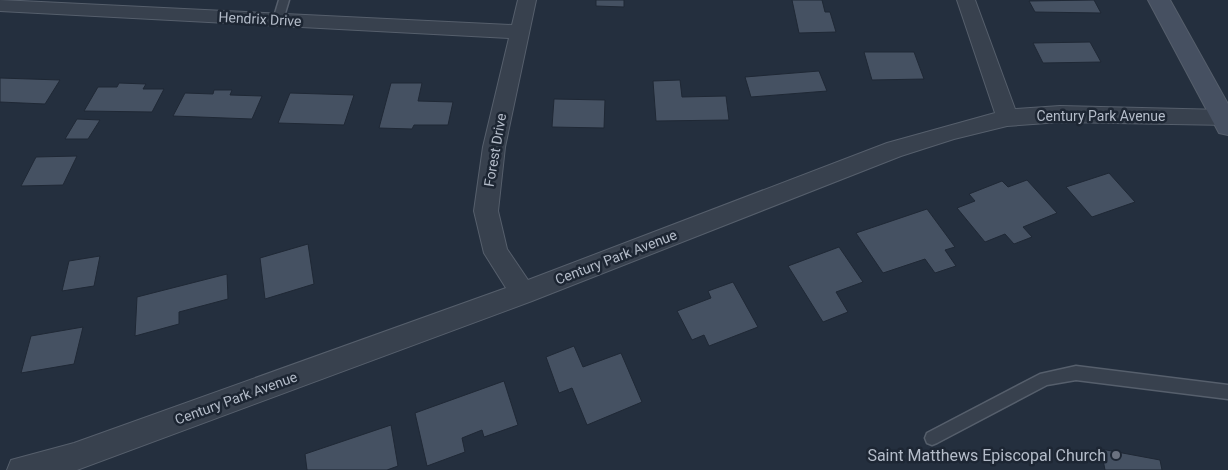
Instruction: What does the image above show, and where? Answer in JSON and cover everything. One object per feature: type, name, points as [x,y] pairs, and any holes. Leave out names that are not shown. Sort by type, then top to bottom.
[{"type":"main road","points":[[1159,0],[1226,122]]},
{"type":"street","name":"Forest Drive","points":[[523,293],[496,253],[486,211],[494,147],[527,0]]},
{"type":"street","points":[[966,0],[1007,118]]},
{"type":"street","name":"Hendrix Drive","points":[[0,5],[519,32]]},
{"type":"street","name":"Century Park Avenue","points":[[21,470],[74,457],[523,293],[895,150],[954,131],[1007,118],[1060,114],[1226,122]]},
{"type":"lane","points":[[278,20],[284,0]]},
{"type":"lane","points":[[932,438],[1045,379],[1076,373],[1228,392]]},
{"type":"building","points":[[596,0],[624,0],[624,7],[596,6]]},
{"type":"building","points":[[792,0],[822,0],[825,12],[830,12],[836,32],[799,33]]},
{"type":"building","points":[[1094,0],[1101,13],[1035,12],[1029,1]]},
{"type":"building","points":[[1090,42],[1101,62],[1043,63],[1033,43]]},
{"type":"building","points":[[864,52],[914,52],[924,79],[872,80]]},
{"type":"building","points":[[819,71],[827,91],[751,97],[745,77]]},
{"type":"building","points":[[0,78],[60,80],[45,104],[0,102]]},
{"type":"building","points":[[680,80],[682,97],[726,96],[729,120],[656,121],[653,81]]},
{"type":"building","points":[[119,83],[146,84],[143,89],[164,89],[152,112],[84,111],[98,87],[117,87]]},
{"type":"building","points":[[391,83],[422,83],[418,101],[453,102],[448,125],[414,125],[412,129],[379,128]]},
{"type":"building","points":[[214,90],[232,90],[230,95],[262,96],[252,119],[173,116],[185,93],[213,94]]},
{"type":"building","points":[[290,93],[354,95],[344,125],[278,123]]},
{"type":"building","points":[[554,99],[605,100],[604,128],[552,127]]},
{"type":"building","points":[[77,119],[100,120],[88,139],[65,139]]},
{"type":"building","points":[[77,156],[63,185],[21,186],[36,157]]},
{"type":"building","points":[[1109,173],[1135,202],[1092,217],[1066,187]]},
{"type":"building","points":[[1027,180],[1057,213],[1023,227],[1032,237],[1014,244],[1005,234],[985,242],[957,208],[975,201],[969,194],[1002,181],[1008,187]]},
{"type":"building","points":[[927,209],[955,247],[945,250],[956,266],[935,273],[925,259],[883,273],[856,233]]},
{"type":"building","points":[[308,244],[314,284],[265,299],[260,258]]},
{"type":"building","points":[[839,247],[863,282],[836,292],[848,312],[823,322],[788,266]]},
{"type":"building","points":[[100,256],[94,286],[62,291],[69,261]]},
{"type":"building","points":[[227,274],[228,299],[179,312],[179,324],[135,336],[137,297]]},
{"type":"building","points":[[733,282],[758,327],[709,346],[704,335],[692,340],[677,311],[711,298],[708,291]]},
{"type":"building","points":[[83,327],[74,364],[21,373],[31,336]]},
{"type":"building","points":[[574,346],[583,367],[621,353],[642,402],[587,425],[572,388],[559,393],[546,357]]},
{"type":"building","points":[[504,381],[518,425],[484,437],[482,430],[462,438],[465,452],[427,466],[415,413]]},
{"type":"building","points":[[391,425],[398,466],[387,470],[307,470],[305,454]]},
{"type":"building","name":"Saint Matthews Episcopal Church","points":[[1101,449],[1160,460],[1162,470],[1105,470]]},
{"type":"place","name":"Saint Matthews Episcopal Church","points":[[1116,455]]}]
